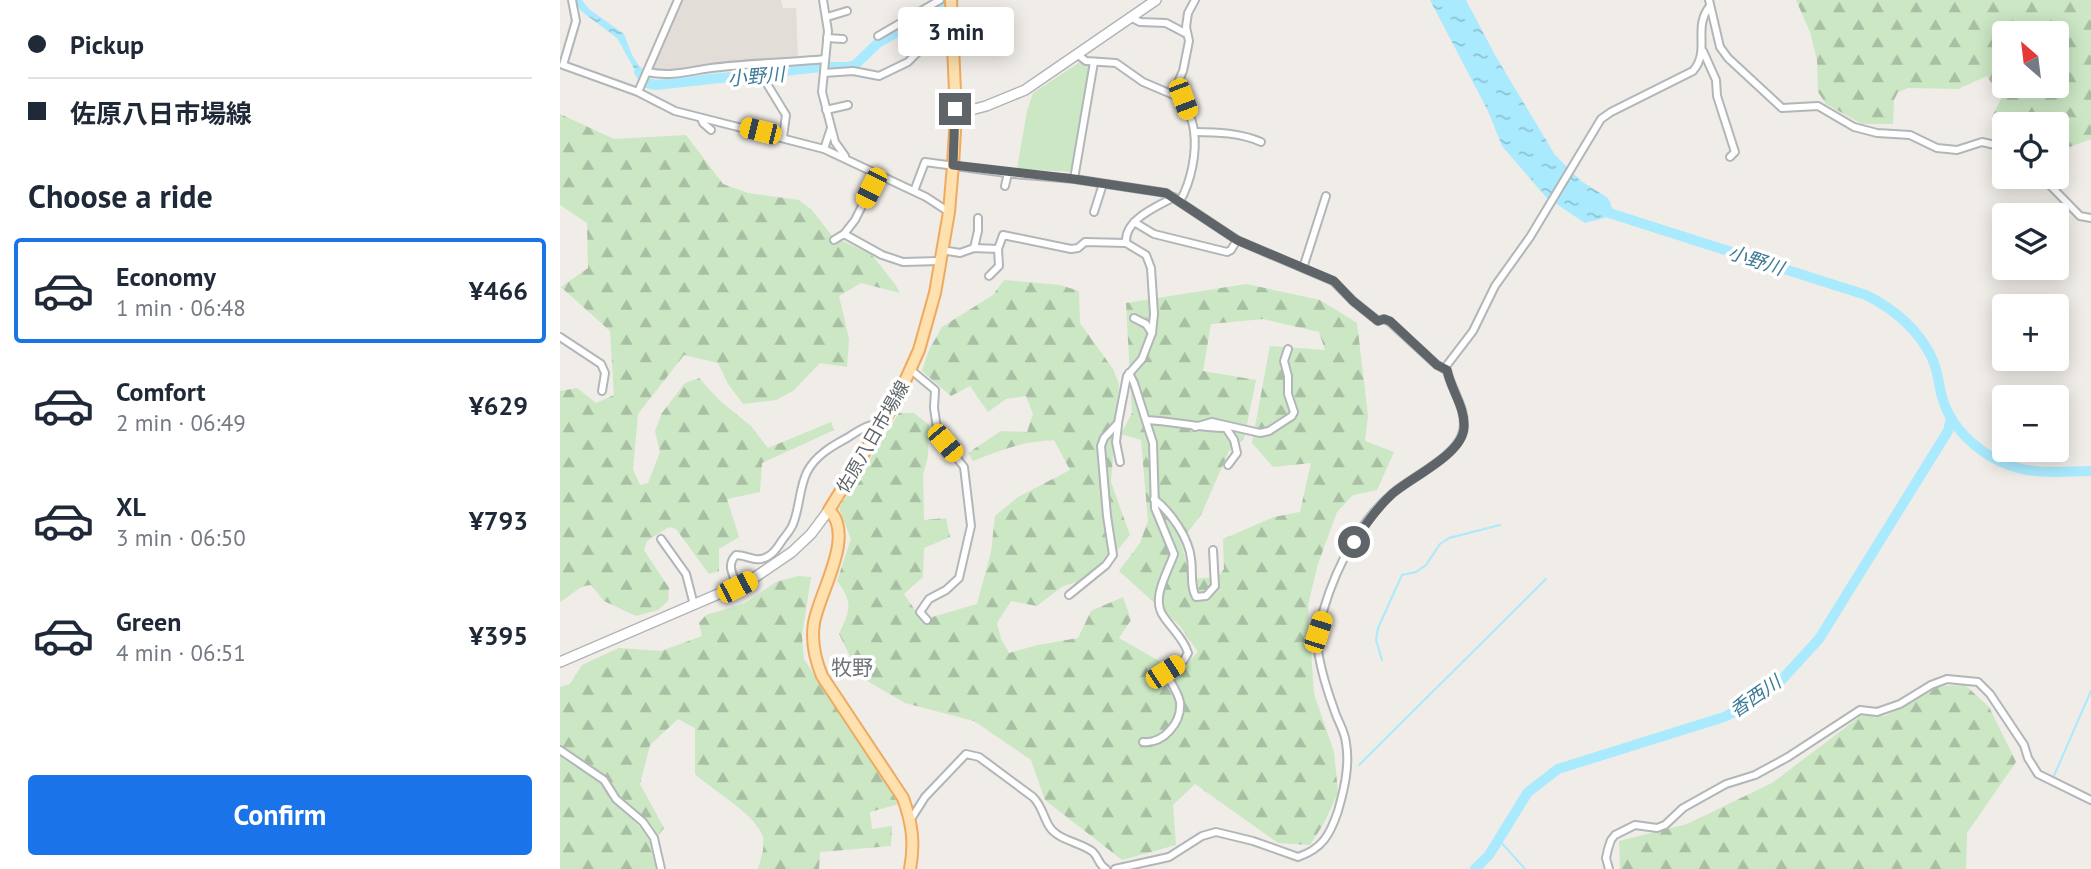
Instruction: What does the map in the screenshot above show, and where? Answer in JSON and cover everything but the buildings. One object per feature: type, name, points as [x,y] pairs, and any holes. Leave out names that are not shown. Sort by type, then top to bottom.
[{"type":"main road","name":"佐原八日市場線","points":[[910,869],[914,838],[911,819],[903,799],[822,676],[814,654],[814,620],[830,578],[840,531],[838,522],[829,510],[883,425],[911,370],[935,293],[949,212],[956,114],[951,0]]},
{"type":"street","points":[[572,0],[576,21],[562,65],[638,92],[675,111],[824,149],[914,191],[949,212]]},
{"type":"street","points":[[638,92],[678,0]]},
{"type":"street","points":[[823,0],[827,17],[827,38],[822,92],[835,142],[849,160]]},
{"type":"street","points":[[878,36],[940,0]]},
{"type":"street","points":[[1173,94],[1183,71],[1189,41],[1186,34],[1188,13],[1195,0]]},
{"type":"street","points":[[956,114],[1014,95],[1153,1]]},
{"type":"street","points":[[1709,3],[1700,32],[1703,51],[1717,80],[1717,96],[1735,152],[1730,158]]},
{"type":"street","points":[[1709,3],[1720,47],[1728,58],[1782,108],[1818,106],[1854,127],[1877,133],[1910,135],[1937,148],[1957,150],[1982,142],[1992,144]]},
{"type":"street","points":[[827,17],[847,10]]},
{"type":"street","points":[[1130,17],[1140,22],[1166,23],[1186,34]]},
{"type":"street","points":[[824,73],[853,71],[879,76],[908,62],[923,47],[953,37]]},
{"type":"street","points":[[827,38],[842,39]]},
{"type":"street","points":[[1444,369],[1473,331],[1495,286],[1604,116],[1693,71],[1700,63],[1703,51]]},
{"type":"street","points":[[1077,54],[1086,61],[1116,62],[1143,82],[1183,99],[1195,132],[1187,189],[1177,199],[1134,222],[1126,243]]},
{"type":"street","points":[[647,74],[682,74],[712,68],[825,59]]},
{"type":"street","points":[[1074,179],[1094,62]]},
{"type":"street","points":[[762,65],[764,79],[786,115],[783,137]]},
{"type":"street","points":[[826,110],[848,105]]},
{"type":"street","points":[[701,118],[702,123],[711,130]]},
{"type":"street","points":[[824,149],[831,126]]},
{"type":"street","points":[[1195,132],[1219,132],[1261,142]]},
{"type":"street","points":[[914,191],[925,162],[1074,179],[1166,193],[1237,240],[1334,281],[1378,321],[1390,321],[1437,365],[1447,370],[1450,385],[1461,410],[1463,435],[1439,460],[1392,493],[1369,518],[1342,558],[1318,632],[1324,672],[1333,708],[1346,741],[1347,756],[1344,790],[1337,815],[1319,848],[1298,857],[1253,841],[1216,832],[1202,836],[1169,857],[1115,869]]},
{"type":"street","points":[[1005,186],[1008,173]]},
{"type":"street","points":[[834,240],[844,234],[855,220],[878,174]]},
{"type":"street","points":[[1094,212],[1103,184]]},
{"type":"street","points":[[2054,189],[2080,216],[2091,218]]},
{"type":"street","points":[[1303,268],[1326,196]]},
{"type":"street","points":[[974,248],[978,218]]},
{"type":"street","points":[[1134,222],[1154,234],[1227,252],[1237,240]]},
{"type":"street","points":[[844,234],[882,255],[903,262],[965,253],[974,248],[999,249]]},
{"type":"street","points":[[989,276],[999,266],[999,249],[1003,235],[1071,249],[1085,242],[1126,243],[1140,251],[1149,262],[1154,314],[1152,333],[1142,359],[1126,380],[1116,442],[1119,462]]},
{"type":"street","points":[[1134,318],[1146,324],[1152,333]]},
{"type":"street","points":[[560,337],[601,364],[605,370],[602,391]]},
{"type":"street","points":[[1195,426],[1212,422],[1264,433],[1292,416],[1294,412],[1288,394],[1288,376],[1284,361],[1288,349]]},
{"type":"street","points":[[911,370],[924,378],[935,390],[937,428],[964,467],[971,526],[959,578],[946,590],[929,599],[920,612],[928,621]]},
{"type":"street","points":[[1129,373],[1146,420],[1154,453],[1154,499],[1157,516],[1174,554],[1163,582],[1159,606],[1163,617],[1173,626],[1188,653],[1184,660],[1165,672],[1178,697],[1179,711],[1176,721],[1165,735],[1152,742],[1143,742]]},
{"type":"street","points":[[1146,420],[1226,428],[1234,440],[1237,453],[1228,465]]},
{"type":"street","points":[[1069,595],[1106,565],[1113,555],[1107,522],[1101,446],[1104,438],[1118,423]]},
{"type":"street","points":[[737,587],[730,561],[736,555],[744,555],[753,560],[767,557],[776,549],[793,526],[807,471],[814,462],[828,449],[871,425],[883,425]]},
{"type":"street","points":[[1154,499],[1171,516],[1184,537],[1191,555],[1193,592],[1196,597],[1206,596],[1215,586],[1213,550]]},
{"type":"street","points":[[560,662],[737,587],[792,552],[811,534],[829,510]]},
{"type":"street","points":[[661,539],[686,574],[694,605]]},
{"type":"street","points":[[1609,869],[1606,859],[1615,835],[1635,825],[1657,828],[1665,825],[1683,808],[1726,784],[1755,775],[1788,758],[1860,710],[1877,712],[1900,704],[1931,685],[1947,679],[1978,682],[1990,694],[2024,745],[2038,774],[2091,800]]},
{"type":"street","points":[[560,750],[604,780],[616,799],[643,821],[654,838],[661,869]]},
{"type":"street","points":[[911,819],[925,797],[967,754],[979,757],[1041,804],[1050,828],[1072,843],[1091,851],[1104,868]]},
{"type":"shaded area","points":[[681,0],[781,0],[783,8],[796,8],[798,58],[681,73],[651,71]]},
{"type":"green space","points":[[1796,0],[2091,0],[2091,139],[2069,147],[2069,112],[1994,112],[2000,98],[2069,98],[2069,21],[1992,21],[1992,84],[1987,76],[1958,89],[1908,88],[1898,92],[1894,100],[1893,124],[1862,124],[1826,104],[1818,92],[1817,60],[1810,32]]},
{"type":"green space","points":[[1080,62],[1092,65],[1074,172],[1017,169],[1027,111],[1033,93]]},
{"type":"green space","points":[[560,114],[614,139],[686,135],[723,184],[748,193],[799,200],[812,210],[832,236],[871,254],[900,293],[861,283],[839,296],[849,339],[847,367],[820,363],[793,391],[776,400],[743,404],[728,384],[718,363],[684,355],[638,414],[633,469],[640,485],[648,483],[660,452],[655,431],[662,413],[685,383],[699,378],[719,400],[751,426],[768,448],[831,422],[834,430],[762,463],[760,492],[727,499],[739,537],[719,549],[719,571],[709,574],[676,529],[669,527],[647,541],[644,550],[669,588],[668,601],[658,610],[636,616],[604,601],[591,585],[579,589],[560,602],[560,391],[577,388],[596,403],[614,395],[610,331],[561,287],[588,268],[587,223],[560,205]]},
{"type":"green space","points":[[1004,280],[1060,285],[1079,291],[1080,323],[1113,369],[1119,384],[1111,482],[1130,535],[1095,577],[1063,586],[1037,606],[1011,601],[997,623],[1001,639],[1009,653],[1078,638],[1091,611],[1123,597],[1131,620],[1119,638],[1178,672],[1198,652],[1180,626],[1119,571],[1140,543],[1148,521],[1141,440],[1121,434],[1132,413],[1126,303],[1246,284],[1320,300],[1357,323],[1368,416],[1365,441],[1394,452],[1377,490],[1353,495],[1337,512],[1318,564],[1308,605],[1314,694],[1334,752],[1338,793],[1310,845],[1278,843],[1195,784],[1173,805],[1176,845],[1122,860],[1045,800],[1031,760],[974,721],[905,703],[869,682],[850,656],[839,634],[848,612],[848,601],[837,581],[851,539],[839,508],[899,413],[914,413],[929,425],[928,456],[923,475],[924,520],[946,518],[950,537],[924,548],[923,577],[904,594],[922,620],[977,604],[991,552],[995,516],[1018,497],[1070,470],[1054,440],[1023,444],[973,461],[968,453],[1001,431],[1027,432],[1033,414],[1026,396],[1006,399],[988,412],[970,386],[951,396],[922,371],[929,350],[942,327],[993,295]],"holes":[[[1263,319],[1319,332],[1325,350],[1270,346],[1252,443],[1273,467],[1311,463],[1300,512],[1274,517],[1223,539],[1224,569],[1218,577],[1190,579],[1181,541],[1201,515],[1229,451],[1244,439],[1256,380],[1203,371],[1211,324]]]},
{"type":"green space","points":[[798,576],[811,577],[802,636],[804,659],[899,804],[870,812],[872,829],[892,826],[891,846],[820,852],[819,869],[758,869],[763,845],[759,829],[744,812],[695,774],[695,728],[678,719],[650,745],[640,784],[664,828],[658,836],[651,824],[624,800],[603,776],[560,746],[560,687],[570,684],[582,665],[619,648],[661,651],[702,636],[699,623],[706,615],[745,603],[776,582]]},
{"type":"green space","points":[[1965,685],[1989,707],[2016,762],[1967,833],[1966,869],[1620,869],[1619,841],[1687,824],[1772,783],[1862,715],[1885,716],[1939,686]]},
{"type":"green space","points":[[560,754],[592,775],[648,836],[656,869],[560,869]]},
{"type":"water","points":[[574,0],[582,0],[589,9],[624,34],[632,55],[645,75],[641,81],[617,38],[581,11]]},
{"type":"water","points":[[1430,0],[1466,0],[1495,55],[1555,155],[1581,181],[1608,198],[1615,215],[1585,223],[1546,197],[1502,146],[1488,111]]},
{"type":"waterway","name":"小野川","points":[[639,72],[647,83],[656,85],[821,67],[848,67],[855,65],[878,43],[954,0]]},
{"type":"waterway","name":"小野川","points":[[1603,211],[1866,295],[1895,313],[1919,337],[1937,371],[1947,410],[1954,423],[1974,445],[2013,467],[2051,472],[2091,471]]},
{"type":"waterway","name":"香西川","points":[[1475,869],[1489,855],[1528,792],[1558,769],[1724,717],[1775,687],[1819,639],[1948,431],[1951,418]]},
{"type":"waterway","points":[[1382,660],[1376,640],[1378,628],[1402,575],[1416,572],[1426,565],[1440,544],[1449,538],[1500,525]]},
{"type":"waterway","points":[[1359,765],[1546,579]]},
{"type":"waterway","points":[[2053,778],[2091,691]]},
{"type":"waterway","points":[[1499,840],[1525,869]]},
{"type":"district","name":"牧野","points":[[852,668]]},
{"type":"route","points":[[955,109],[953,165],[1074,179],[1170,195],[1237,240],[1334,281],[1378,321],[1390,321],[1437,365],[1447,370],[1450,385],[1461,410],[1463,435],[1439,460],[1392,493],[1369,518],[1354,542]]}]
